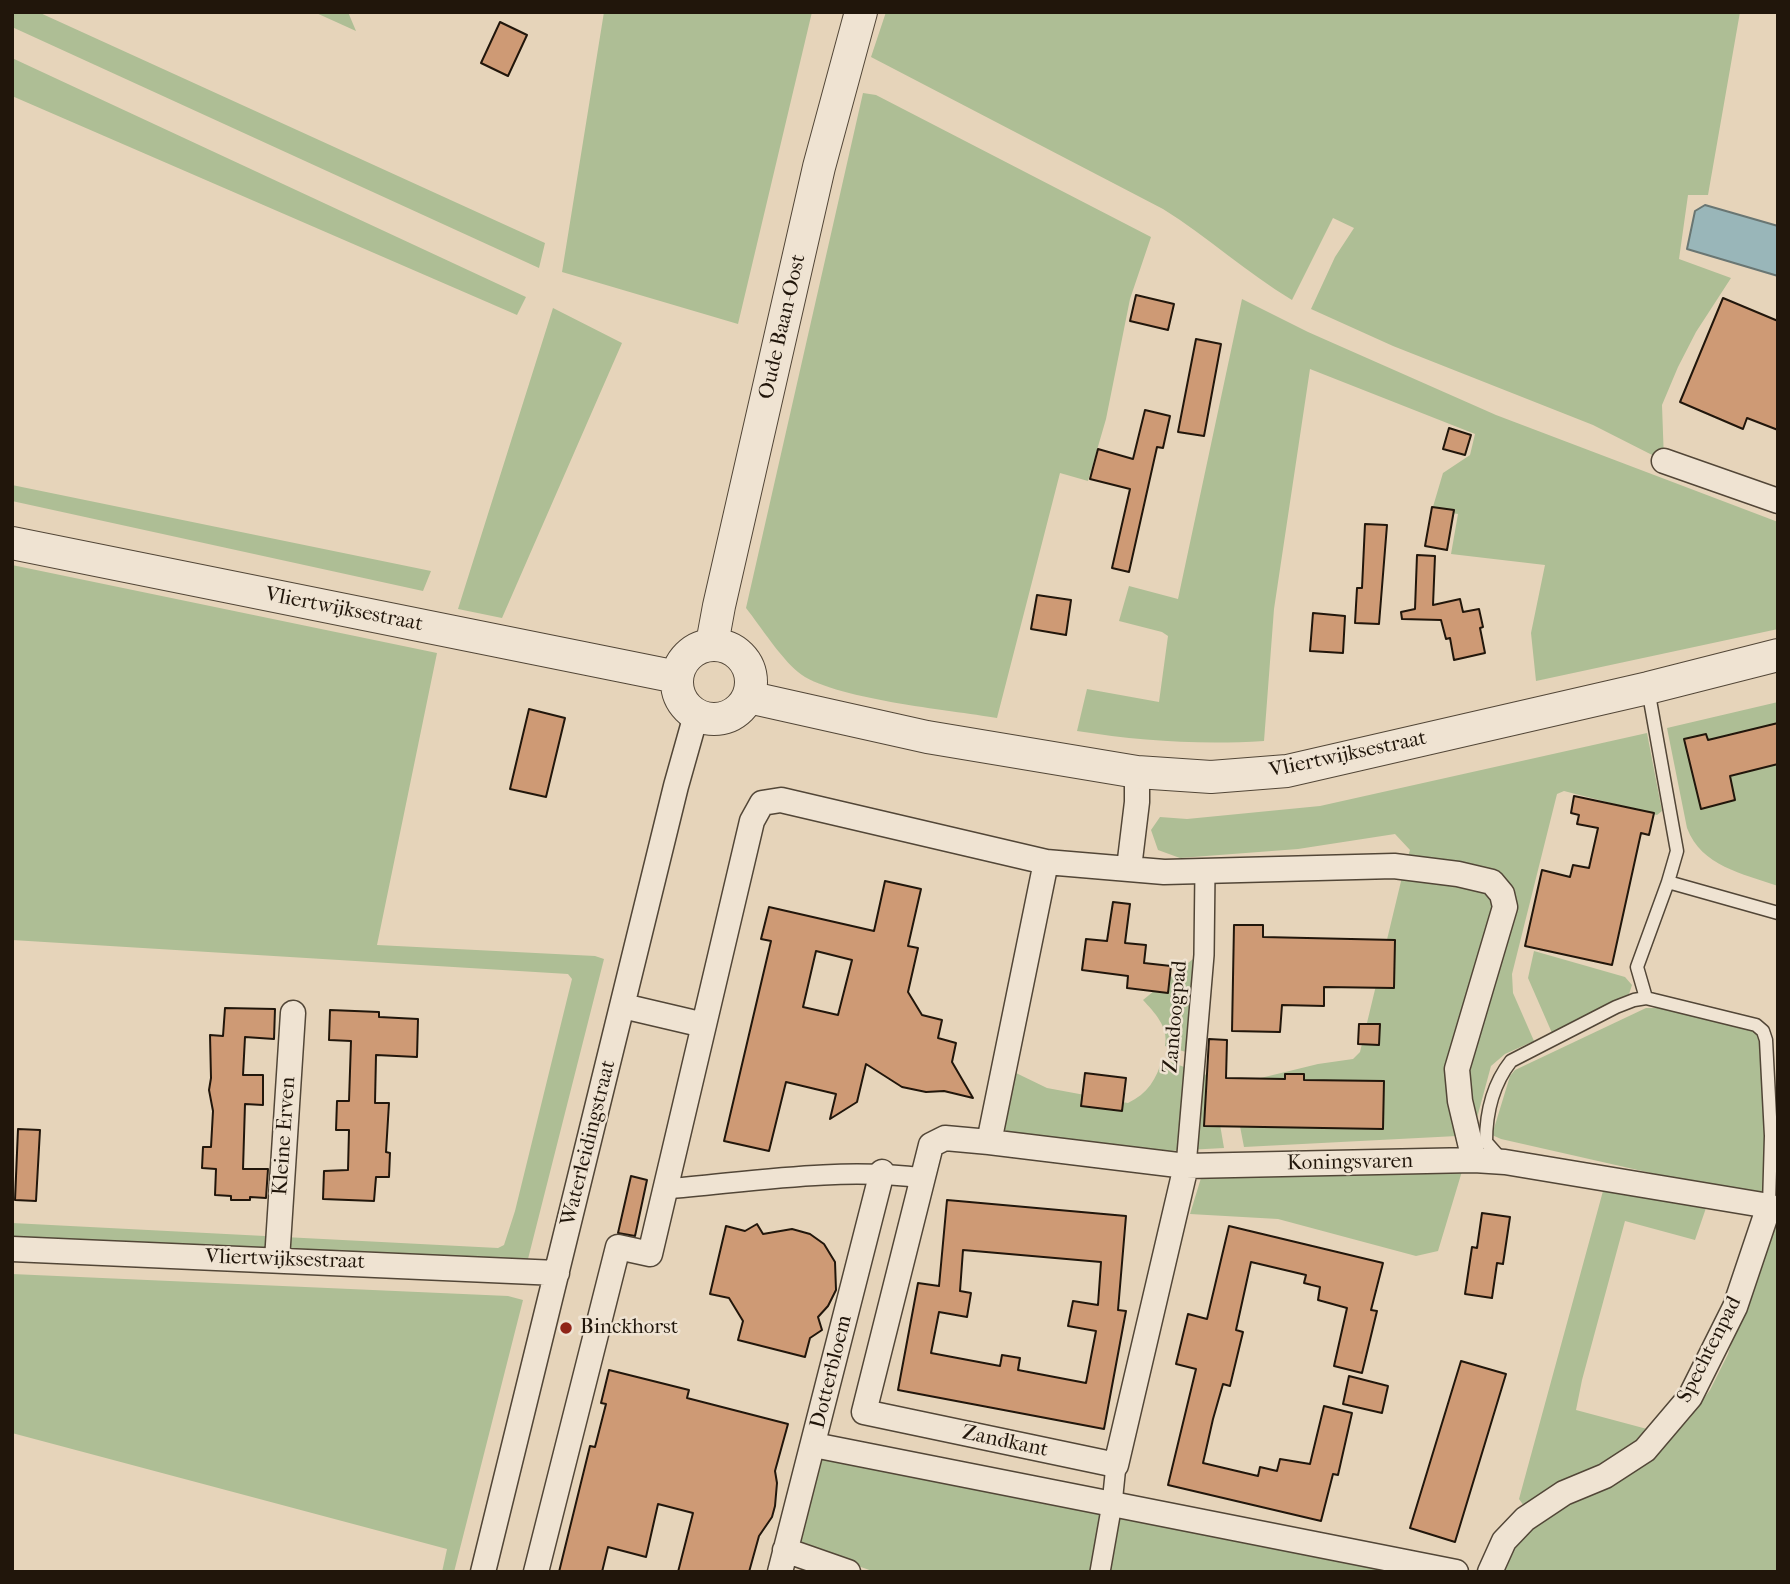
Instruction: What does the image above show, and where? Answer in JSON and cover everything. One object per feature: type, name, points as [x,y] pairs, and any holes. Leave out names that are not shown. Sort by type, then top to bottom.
[{"type":"street","name":"Oude Baan-Oost","points":[[712,644],[819,167],[860,12]]},
{"type":"street","points":[[1664,461],[1778,501]]},
{"type":"street","name":"Vliertwijksestraat","points":[[12,543],[677,677]]},
{"type":"street","points":[[712,644],[725,646],[746,661],[751,685],[741,709],[716,720],[696,715],[680,699],[677,677],[683,661],[689,655],[696,649],[712,644]]},
{"type":"street","name":"Vliertwijksestraat","points":[[748,697],[927,737],[1137,772],[1211,777],[1287,771],[1648,688],[1778,655]]},
{"type":"street","name":"Waterleidingstraat","points":[[483,1572],[676,786],[696,715]]},
{"type":"street","points":[[1129,868],[1137,802],[1137,772]]},
{"type":"street","points":[[536,1572],[618,1247],[650,1254],[752,821],[762,803],[781,800],[1046,862],[1164,872],[1394,866],[1458,874],[1492,882],[1502,894],[1504,907],[1458,1069],[1460,1101],[1474,1160]]},
{"type":"street","points":[[989,1142],[1046,862]]},
{"type":"street","name":"Zandoogpad","points":[[1186,1166],[1204,956],[1205,872]]},
{"type":"street","points":[[623,1006],[704,1025]]},
{"type":"street","name":"Kleine Erven","points":[[277,1260],[293,1013]]},
{"type":"street","name":"Koningsvaren","points":[[931,1145],[945,1138],[1186,1166],[1474,1160],[1505,1162],[1769,1206]]},
{"type":"street","name":"Zandkant","points":[[931,1145],[864,1412],[1116,1465]]},
{"type":"street","points":[[1100,1572],[1116,1465],[1186,1166]]},
{"type":"street","points":[[665,1189],[839,1173],[882,1172],[923,1178]]},
{"type":"street","name":"Dotterbloem","points":[[783,1561],[882,1172]]},
{"type":"street","name":"Spechtenpad","points":[[1490,1572],[1504,1541],[1525,1519],[1564,1493],[1605,1476],[1645,1450],[1690,1397],[1735,1307],[1769,1206]]},
{"type":"street","name":"Vliertwijksestraat","points":[[12,1249],[557,1273]]},
{"type":"street","name":"Zandkant","points":[[814,1445],[1456,1572]]},
{"type":"street","points":[[783,1561],[848,1572]]},
{"type":"lane","points":[[1646,998],[1637,967],[1677,851],[1648,688]]},
{"type":"lane","points":[[1668,882],[1778,913]]},
{"type":"lane","points":[[1505,1162],[1486,1142],[1486,1122],[1503,1071],[1511,1061],[1616,1007],[1646,998],[1756,1025],[1763,1031],[1766,1040],[1771,1136],[1769,1206]]},
{"type":"green space","points":[[12,12],[38,12],[545,243],[539,268],[12,27]]},
{"type":"green space","points":[[314,12],[348,12],[356,31]]},
{"type":"green space","points":[[604,12],[812,12],[738,324],[562,272]]},
{"type":"green space","points":[[886,12],[1740,12],[1708,195],[1688,195],[1679,259],[1731,278],[1696,332],[1662,405],[1664,461],[1593,425],[1393,346],[1311,309],[1335,257],[1354,228],[1333,218],[1292,300],[1163,209],[871,57]]},
{"type":"green space","points":[[12,58],[526,297],[517,315],[12,96]]},
{"type":"green space","points":[[863,93],[876,95],[1151,237],[1130,299],[1106,419],[1088,481],[1060,473],[997,718],[863,696],[814,681],[798,672],[784,658],[746,608]]},
{"type":"green space","points":[[1242,299],[1308,332],[1496,415],[1778,522],[1778,629],[1536,681],[1531,633],[1545,565],[1451,554],[1458,514],[1432,510],[1443,473],[1470,455],[1475,434],[1310,369],[1274,609],[1264,741],[1170,741],[1077,731],[1087,689],[1159,702],[1168,636],[1119,621],[1129,586],[1178,599]]},
{"type":"green space","points":[[553,308],[622,343],[502,618],[458,609]]},
{"type":"green space","points":[[12,485],[431,571],[423,591],[12,501]]},
{"type":"green space","points":[[12,565],[437,653],[377,945],[595,956],[604,959],[528,1259],[12,1239],[12,1223],[498,1248],[504,1245],[515,1211],[572,979],[568,974],[12,940]]},
{"type":"green space","points":[[1778,702],[1778,886],[1725,867],[1702,852],[1694,841],[1687,828],[1667,728]]},
{"type":"green space","points":[[1647,733],[1662,811],[1657,815],[1564,791],[1557,794],[1512,974],[1513,993],[1534,1041],[1505,1054],[1491,1066],[1474,1129],[1457,1136],[1244,1147],[1232,1085],[1318,1064],[1353,1059],[1360,1052],[1410,850],[1395,834],[1298,849],[1180,858],[1158,850],[1151,830],[1160,817],[1187,819],[1320,806]]},
{"type":"green space","points":[[1534,951],[1625,977],[1632,985],[1629,994],[1552,1033],[1528,978]]},
{"type":"green space","points":[[1193,959],[1193,989],[1205,1053],[1200,1056],[1165,1046],[1163,1026],[1143,1000]]},
{"type":"green space","points":[[1646,1008],[1658,1008],[1755,1031],[1760,1039],[1766,1186],[1764,1195],[1748,1195],[1492,1135],[1510,1076],[1515,1070]]},
{"type":"green space","points":[[1162,1059],[1212,1077],[1224,1148],[1149,1152],[998,1131],[1016,1073],[1047,1088],[1128,1103],[1150,1085]]},
{"type":"green space","points":[[1371,1168],[1463,1168],[1438,1251],[1416,1256],[1278,1219],[1190,1214],[1201,1178]]},
{"type":"green space","points":[[1603,1191],[1706,1208],[1695,1240],[1625,1221],[1582,1380],[1576,1410],[1647,1429],[1644,1442],[1524,1506],[1519,1499]]},
{"type":"green space","points":[[1778,1214],[1778,1572],[1499,1572],[1533,1518],[1665,1443],[1689,1419],[1710,1390],[1728,1354],[1770,1219]]},
{"type":"green space","points":[[12,1274],[508,1296],[523,1300],[454,1572],[442,1572],[447,1549],[12,1433]]},
{"type":"green space","points":[[830,1458],[1421,1572],[875,1572],[810,1549],[801,1543],[821,1459]]},
{"type":"water","points":[[1705,205],[1778,226],[1778,276],[1687,249],[1695,211]]},
{"type":"building","points":[[500,22],[527,35],[508,76],[481,63]]},
{"type":"building","points":[[1136,295],[1174,304],[1168,330],[1130,321]]},
{"type":"building","points":[[1723,298],[1778,321],[1778,430],[1747,418],[1743,429],[1680,402]]},
{"type":"building","points":[[1196,339],[1221,344],[1204,436],[1178,432]]},
{"type":"building","points":[[1145,410],[1170,416],[1163,448],[1157,447],[1129,572],[1112,568],[1130,489],[1090,479],[1098,449],[1133,459]]},
{"type":"building","points":[[1449,428],[1471,435],[1465,455],[1443,449]]},
{"type":"building","points":[[1432,507],[1454,510],[1447,550],[1425,546]]},
{"type":"building","points":[[1365,524],[1387,525],[1379,624],[1355,623],[1357,588],[1362,588]]},
{"type":"building","points":[[1417,555],[1435,556],[1433,605],[1460,599],[1463,612],[1479,609],[1485,653],[1454,660],[1450,638],[1446,639],[1441,620],[1402,619],[1401,612],[1415,609]]},
{"type":"building","points":[[1037,595],[1071,600],[1066,635],[1031,629]]},
{"type":"building","points":[[1313,613],[1345,616],[1343,653],[1310,651]]},
{"type":"building","points":[[529,709],[565,718],[546,797],[510,789]]},
{"type":"building","points":[[1778,723],[1778,764],[1730,776],[1735,800],[1701,809],[1684,739],[1706,734],[1708,740]]},
{"type":"building","points":[[1574,796],[1654,813],[1649,835],[1641,833],[1612,965],[1525,946],[1542,870],[1570,877],[1573,865],[1589,868],[1598,828],[1577,824],[1579,815],[1571,813]]},
{"type":"building","points":[[885,881],[921,889],[908,946],[918,948],[908,992],[922,1015],[942,1020],[938,1038],[956,1043],[952,1062],[973,1098],[944,1091],[926,1092],[902,1087],[866,1064],[857,1102],[830,1119],[836,1094],[786,1082],[769,1151],[724,1141],[771,941],[761,939],[769,907],[874,931]],"holes":[[[816,951],[852,960],[838,1015],[803,1007]]]},
{"type":"building","points":[[1113,902],[1130,904],[1125,943],[1146,945],[1144,963],[1171,966],[1168,993],[1127,988],[1128,976],[1082,970],[1086,939],[1107,941]]},
{"type":"building","points":[[1234,925],[1263,925],[1263,937],[1395,940],[1394,988],[1324,987],[1324,1006],[1282,1005],[1280,1032],[1232,1031]]},
{"type":"building","points":[[225,1008],[275,1009],[274,1039],[245,1037],[243,1075],[263,1075],[263,1105],[245,1104],[243,1169],[268,1169],[266,1198],[231,1200],[231,1196],[215,1195],[216,1169],[202,1168],[203,1147],[211,1147],[213,1111],[209,1090],[210,1035],[223,1036]]},
{"type":"building","points":[[330,1010],[379,1012],[379,1017],[418,1019],[417,1057],[376,1055],[375,1103],[389,1103],[386,1152],[390,1153],[389,1177],[376,1177],[374,1201],[323,1199],[324,1171],[348,1170],[349,1130],[336,1130],[337,1101],[349,1101],[351,1041],[329,1040]]},
{"type":"building","points":[[1359,1024],[1380,1024],[1379,1045],[1358,1044]]},
{"type":"building","points":[[1209,1039],[1227,1040],[1226,1078],[1285,1079],[1285,1074],[1304,1074],[1304,1080],[1384,1081],[1383,1129],[1204,1126]]},
{"type":"building","points":[[1085,1073],[1126,1078],[1122,1111],[1081,1106]]},
{"type":"building","points":[[18,1129],[40,1130],[36,1201],[15,1200]]},
{"type":"building","points":[[631,1176],[647,1180],[635,1236],[618,1233]]},
{"type":"building","points":[[947,1200],[1126,1216],[1118,1310],[1126,1311],[1104,1429],[898,1390],[918,1283],[939,1286]],"holes":[[[963,1250],[1101,1262],[1098,1305],[1073,1301],[1068,1326],[1096,1331],[1086,1383],[1018,1370],[1020,1358],[1002,1355],[1000,1366],[931,1353],[939,1312],[967,1317],[971,1293],[960,1291]]]},
{"type":"building","points":[[1482,1213],[1510,1217],[1503,1264],[1497,1263],[1492,1298],[1465,1294],[1472,1247],[1477,1248]]},
{"type":"building","points":[[757,1224],[763,1234],[792,1229],[810,1234],[824,1244],[835,1262],[836,1290],[828,1306],[818,1317],[822,1330],[810,1338],[805,1357],[738,1340],[743,1321],[729,1298],[710,1294],[726,1226],[745,1231]]},
{"type":"building","points":[[1229,1226],[1383,1263],[1371,1310],[1377,1311],[1362,1373],[1334,1366],[1347,1308],[1318,1300],[1320,1287],[1304,1283],[1306,1275],[1251,1262],[1236,1330],[1243,1332],[1230,1386],[1223,1384],[1213,1419],[1203,1463],[1258,1476],[1260,1467],[1277,1471],[1280,1459],[1310,1464],[1324,1406],[1352,1413],[1338,1475],[1333,1474],[1321,1521],[1168,1485],[1196,1369],[1176,1364],[1188,1314],[1207,1319]]},
{"type":"building","points":[[1461,1361],[1506,1374],[1455,1542],[1410,1528]]},
{"type":"building","points":[[609,1370],[689,1390],[687,1398],[788,1424],[775,1471],[775,1506],[772,1517],[759,1536],[749,1572],[678,1572],[693,1513],[658,1504],[646,1557],[608,1547],[602,1572],[559,1572],[590,1446],[595,1447],[606,1404],[601,1403]]},
{"type":"building","points":[[1349,1376],[1388,1386],[1382,1413],[1343,1404]]},
{"type":"place","name":"Binckhorst","points":[[566,1328]]}]
